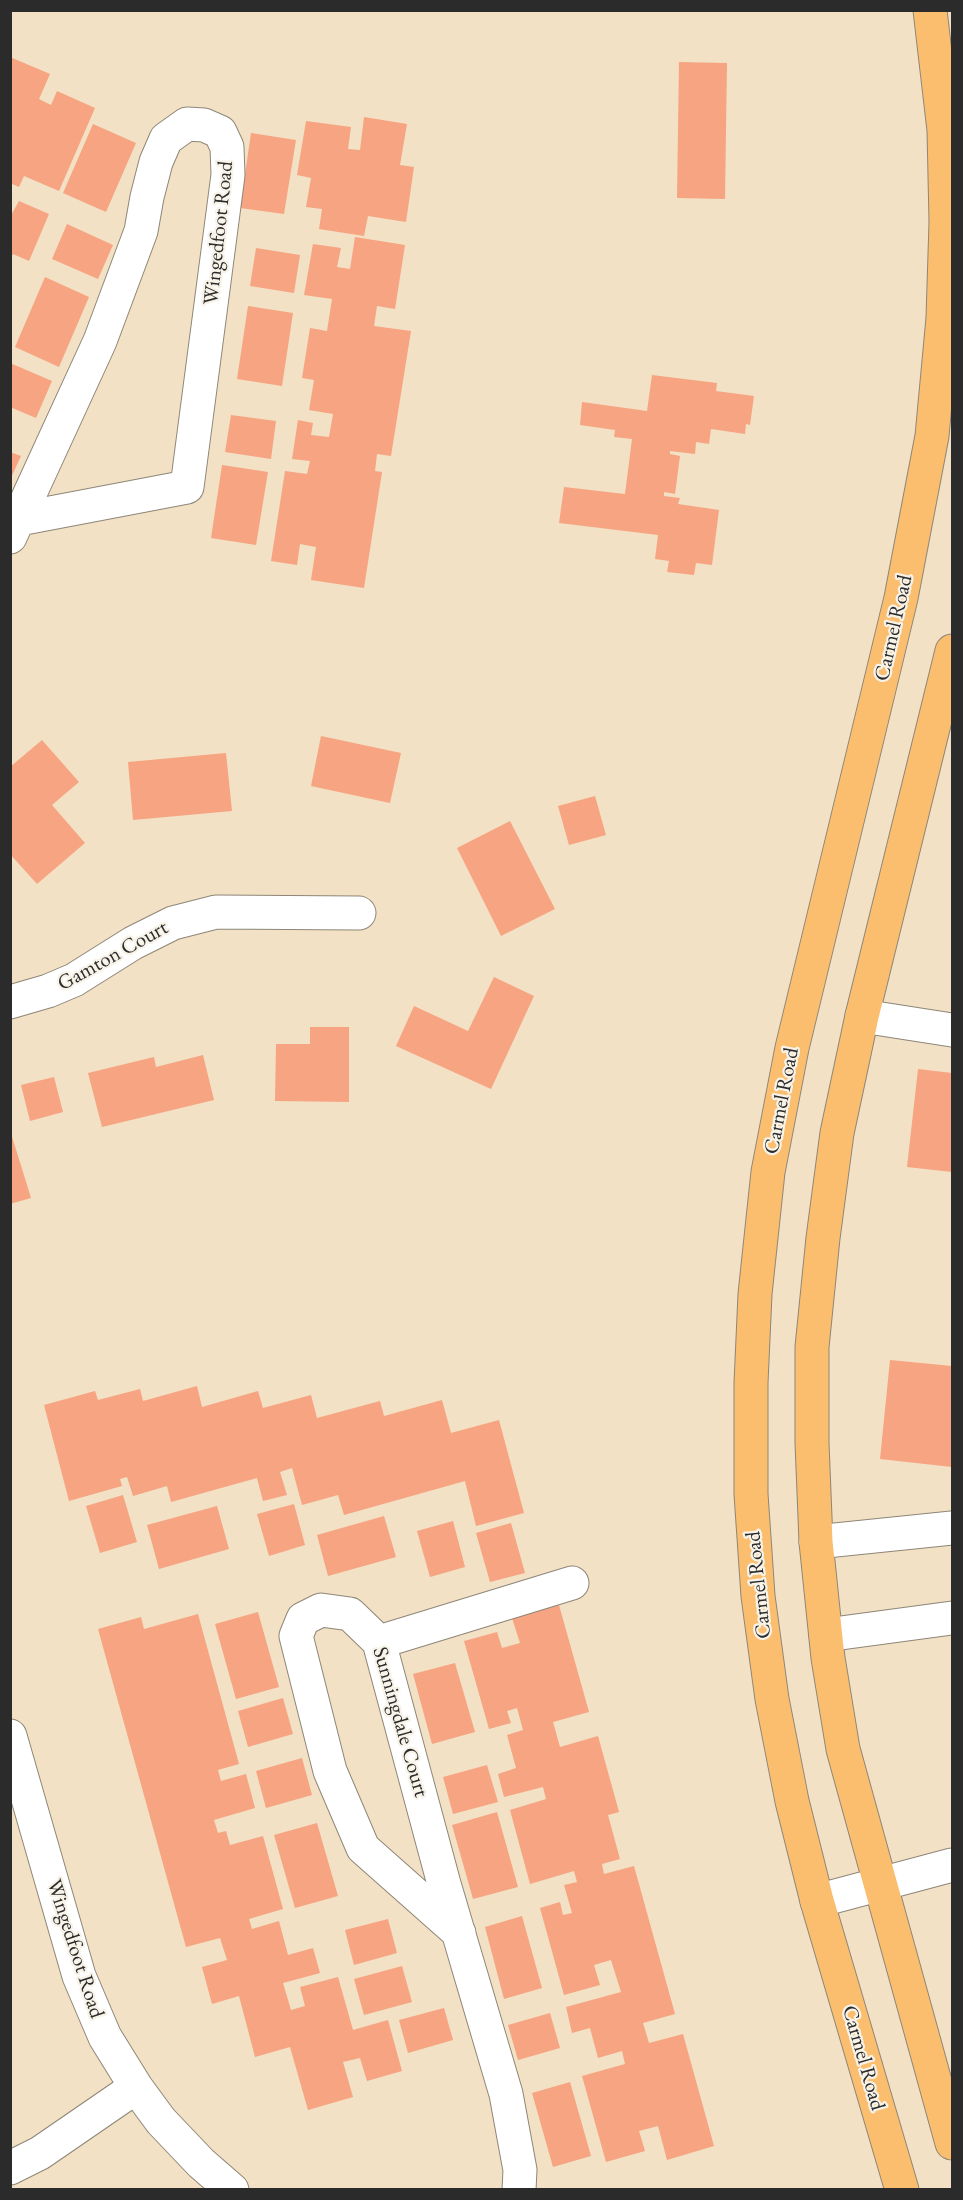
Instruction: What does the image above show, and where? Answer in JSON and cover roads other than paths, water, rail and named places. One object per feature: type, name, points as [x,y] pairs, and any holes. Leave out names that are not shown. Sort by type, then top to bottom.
[{"type":"main road","name":"Carmel Road","points":[[902,2190],[817,1901],[778,1733],[758,1596],[751,1494],[751,1383],[755,1294],[768,1172],[792,1048],[882,680],[919,517],[940,368],[949,217],[944,130],[930,10]]},
{"type":"main road","points":[[952,651],[862,1016],[837,1133],[812,1347],[812,1443],[816,1542],[826,1635],[843,1749],[952,2143]]},
{"type":"street","name":"Wingedfoot Road","points":[[187,124],[204,125],[220,132],[227,147],[228,175],[187,487],[15,528],[100,342],[141,231],[156,162],[166,139],[187,124]]},
{"type":"street","name":"Gamton Court","points":[[10,1002],[48,991],[74,980],[133,943],[173,923],[205,914],[238,910],[359,913]]},
{"type":"street","points":[[862,1016],[952,1030]]},
{"type":"street","points":[[816,1542],[952,1528]]},
{"type":"street","points":[[380,1642],[572,1583]]},
{"type":"street","name":"Sunningdale Court","points":[[459,1933],[363,1848],[330,1771],[296,1636],[303,1619],[321,1610],[350,1614],[380,1642],[459,1933],[506,2094],[520,2170],[519,2190]]},
{"type":"street","points":[[826,1635],[952,1618]]},
{"type":"street","name":"Wingedfoot Road","points":[[10,1737],[79,1976],[105,2037],[135,2087],[161,2121],[232,2190]]},
{"type":"street","points":[[817,1901],[952,1865]]},
{"type":"street","points":[[10,2168],[40,2153],[135,2087]]}]
